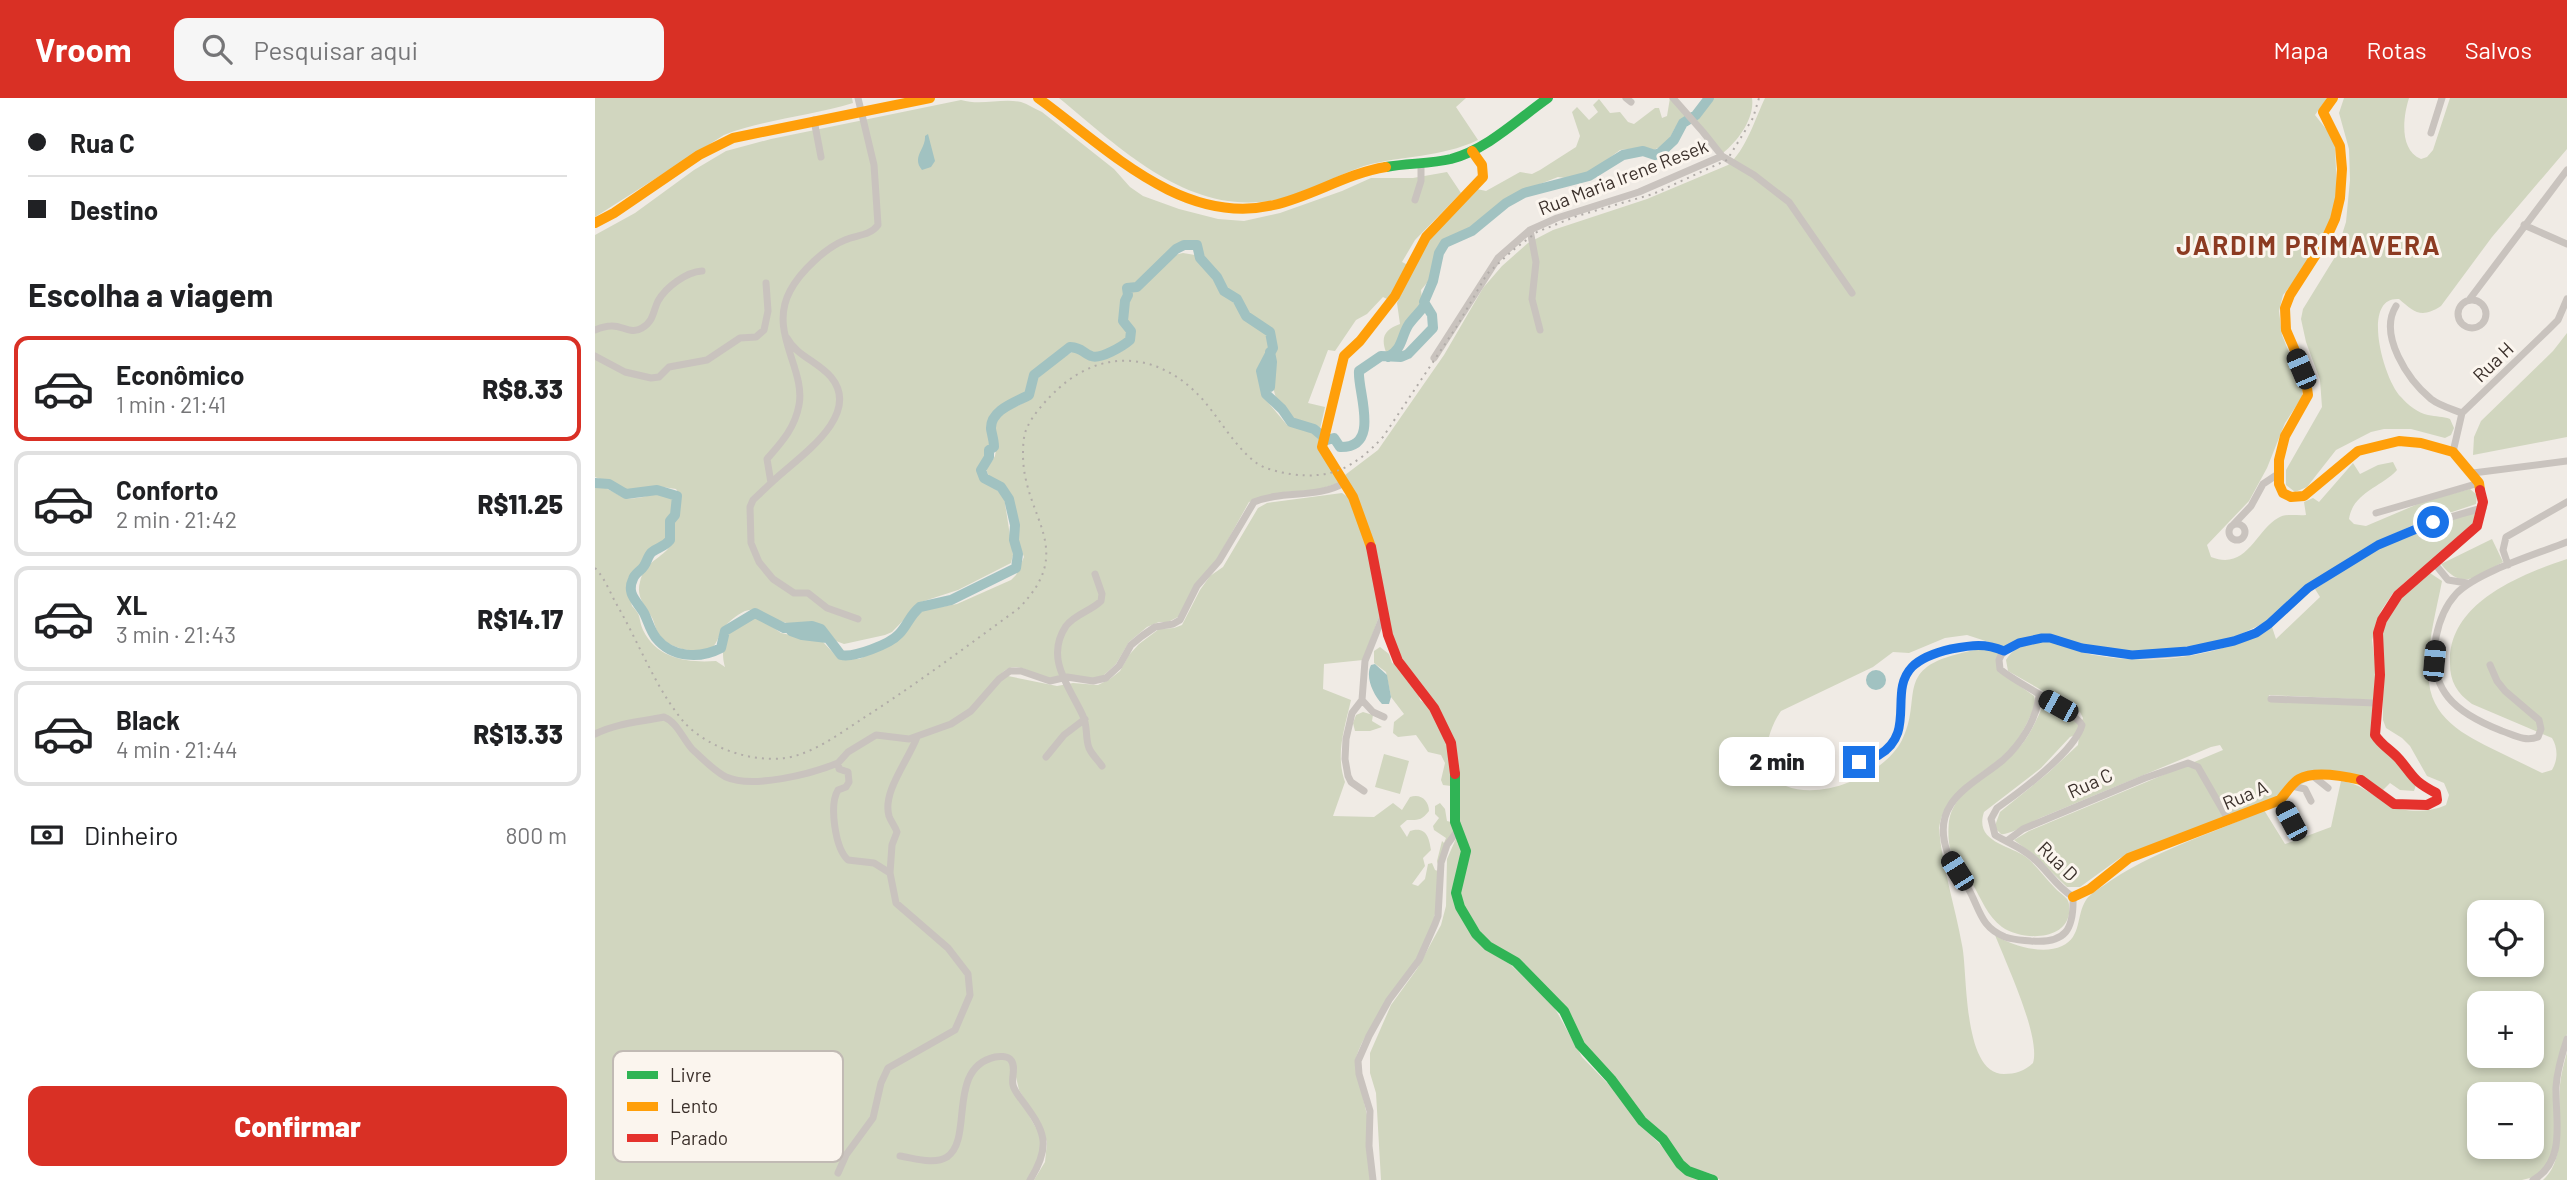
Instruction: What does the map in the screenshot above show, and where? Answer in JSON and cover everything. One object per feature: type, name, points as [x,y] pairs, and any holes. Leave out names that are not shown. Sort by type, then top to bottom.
[{"type":"street","points":[[771,483],[767,459],[786,439],[799,406],[799,385],[784,333],[790,290],[809,268],[836,245],[872,232],[878,226],[874,165],[858,98]]},
{"type":"street","points":[[595,223],[715,145],[742,135],[930,98]]},
{"type":"street","points":[[1038,98],[1156,183],[1183,197],[1214,206],[1242,208],[1268,206],[1295,199],[1375,169],[1421,164],[1472,151],[1548,98]]},
{"type":"street","points":[[1673,98],[1722,156],[1789,202],[1852,293]]},
{"type":"street","points":[[2309,775],[2342,776],[2360,780],[2394,804],[2431,804],[2437,800],[2436,793],[2414,781],[2398,758],[2377,739],[2376,703],[2380,675],[2378,633],[2382,620],[2398,595],[2477,526],[2483,508],[2479,483],[2453,452],[2410,442],[2381,444],[2350,456],[2313,491],[2294,498],[2283,492],[2278,474],[2282,447],[2287,432],[2305,404],[2308,394],[2306,381],[2286,328],[2285,310],[2291,295],[2330,233],[2340,198],[2339,144],[2323,114],[2333,98]]},
{"type":"street","points":[[2431,133],[2442,98]]},
{"type":"street","points":[[814,120],[821,157]]},
{"type":"street","points":[[1472,151],[1482,164],[1483,177],[1426,237],[1395,296],[1360,341],[1347,352],[1327,420],[1322,442],[1324,451],[1345,483],[1371,544],[1388,635],[1398,661],[1434,708],[1451,743],[1455,769],[1454,814],[1466,851],[1458,876],[1457,900],[1476,933],[1493,950],[1516,962],[1555,1001],[1564,1012],[1580,1045],[1617,1086],[1642,1121],[1663,1139],[1680,1164],[1688,1171],[1713,1180]]},
{"type":"street","name":"Rua Maria Irene Resek","points":[[1434,358],[1493,264],[1530,230],[1557,218],[1639,192],[1722,156]]},
{"type":"street","points":[[1415,200],[1421,164]]},
{"type":"street","points":[[2469,300],[2479,302],[2487,312],[2484,322],[2476,328],[2464,326],[2459,318],[2459,308],[2469,300],[2523,225],[2566,175]]},
{"type":"street","points":[[2523,225],[2567,244]]},
{"type":"street","points":[[1530,230],[1536,262],[1532,299],[1540,330]]},
{"type":"street","points":[[595,330],[610,325],[632,331],[641,329],[652,319],[664,293],[687,275],[702,271]]},
{"type":"street","points":[[595,356],[625,372],[651,378],[659,377],[669,367],[706,360],[740,338],[756,337],[764,330],[768,311],[766,283]]},
{"type":"street","name":"Rua H","points":[[2462,413],[2558,320],[2567,299]]},
{"type":"street","points":[[2396,306],[2391,314],[2390,330],[2403,363],[2415,383],[2434,401],[2462,413],[2453,452]]},
{"type":"street","points":[[784,333],[794,348],[830,376],[836,386],[839,405],[836,417],[820,441],[790,464],[753,500],[750,508],[751,543],[759,562],[773,579],[794,593],[808,593],[827,608],[858,619]]},
{"type":"street","points":[[2473,473],[2567,460]]},
{"type":"street","points":[[2233,525],[2251,506],[2263,484],[2278,474]]},
{"type":"street","points":[[595,734],[619,724],[666,718],[672,721],[697,753],[724,776],[738,779],[788,778],[838,763],[848,752],[876,735],[909,739],[962,718],[1010,671],[1021,671],[1050,681],[1063,678],[1093,681],[1106,678],[1135,641],[1154,627],[1180,620],[1197,586],[1219,561],[1254,502],[1264,498],[1324,491],[1345,483]]},
{"type":"street","points":[[2377,513],[2479,483]]},
{"type":"street","points":[[2508,565],[2503,550],[2506,537],[2567,502]]},
{"type":"street","points":[[2039,696],[2000,668],[1999,660],[2004,651],[2019,643],[2042,638],[2082,648],[2132,655],[2188,651],[2234,641],[2263,628],[2308,588],[2378,545],[2414,528],[2483,508]]},
{"type":"street","points":[[2540,746],[2489,726],[2448,698],[2436,679],[2434,654],[2442,618],[2456,594],[2480,578],[2567,542]]},
{"type":"street","points":[[2434,564],[2445,578],[2453,582],[2465,583],[2480,578]]},
{"type":"street","points":[[1094,574],[1102,594],[1101,601],[1066,626],[1058,648],[1058,664],[1085,719],[1089,749],[1102,766]]},
{"type":"street","points":[[1364,791],[1351,782],[1345,759],[1350,719],[1353,710],[1362,700],[1365,661],[1383,621],[1384,611]]},
{"type":"street","points":[[1859,762],[1875,758],[1895,739],[1901,724],[1905,680],[1911,668],[1935,654],[1965,646],[1979,644],[2004,651]]},
{"type":"street","points":[[2490,665],[2505,691],[2539,720],[2541,729],[2538,737],[2525,739]]},
{"type":"street","name":"Rua D","points":[[2039,696],[2077,717],[2082,724],[2074,739],[2049,766],[1993,814],[1992,830],[2001,839],[2008,840],[2032,856],[2054,883],[2073,897],[2070,926],[2057,939],[2042,942],[2017,940],[1996,933],[1986,926],[1970,892],[1949,858],[1944,839],[1945,820],[1952,803],[1965,787],[2003,760],[2021,740],[2033,718],[2039,696]]},
{"type":"street","points":[[2271,699],[2376,703]]},
{"type":"street","points":[[1362,700],[1373,712],[1384,716]]},
{"type":"street","points":[[1047,757],[1064,735],[1085,719]]},
{"type":"street","points":[[838,1173],[849,1149],[873,1118],[881,1083],[888,1068],[955,1030],[970,995],[968,974],[948,948],[896,903],[890,873],[892,845],[897,832],[889,812],[890,790],[917,737]]},
{"type":"street","points":[[838,763],[839,769],[847,770],[849,782],[846,788],[838,790],[835,797],[834,826],[841,852],[848,860],[874,863],[890,873]]},
{"type":"street","name":"Rua C","points":[[2008,840],[2023,830],[2188,763],[2198,767],[2229,821]]},
{"type":"street","points":[[2309,775],[2316,777],[2328,788]]},
{"type":"street","name":"Rua A","points":[[2073,897],[2090,889],[2129,858],[2280,800],[2301,778],[2309,775]]},
{"type":"street","points":[[2293,786],[2305,789],[2312,801]]},
{"type":"street","points":[[2280,800],[2291,821]]},
{"type":"street","points":[[1373,1180],[1369,1146],[1370,1111],[1359,1074],[1359,1061],[1389,1000],[1419,960],[1435,924],[1438,916],[1441,863],[1447,845],[1458,830]]},
{"type":"street","points":[[2533,1180],[2552,1164],[2557,1145],[2559,1128],[2556,1084],[2567,1039]]},
{"type":"street","points":[[900,1156],[930,1161],[946,1158],[951,1154],[958,1139],[968,1081],[981,1064],[993,1058],[1009,1058],[1013,1063],[1014,1089],[1034,1117],[1044,1144],[1043,1159],[1030,1180]]},
{"type":"green space","points":[[595,98],[852,98],[853,103],[724,135],[595,217]]},
{"type":"green space","points":[[1059,98],[1466,98],[1456,107],[1478,140],[1450,150],[1364,166],[1284,198],[1251,202],[1220,200],[1190,190],[1135,159]]},
{"type":"green space","points":[[1670,98],[1686,117],[1675,128],[1666,145],[1653,150],[1620,150],[1588,174],[1573,179],[1558,177],[1512,195],[1473,227],[1444,241],[1436,255],[1431,278],[1421,290],[1423,307],[1407,323],[1403,339],[1392,353],[1386,352],[1385,334],[1400,324],[1397,303],[1429,236],[1477,189],[1486,191],[1520,172],[1532,174],[1576,147],[1580,136],[1572,112],[1577,107],[1589,120],[1598,112],[1593,105],[1599,99],[1610,113],[1620,112],[1628,122],[1634,124],[1655,108],[1659,108],[1662,118],[1667,116]]},
{"type":"green space","points":[[1713,98],[1752,98],[1748,121],[1723,153],[1695,119]]},
{"type":"green space","points":[[1765,98],[2327,98],[2315,115],[2330,134],[2335,146],[2337,194],[2331,223],[2305,267],[2283,295],[2279,311],[2282,335],[2302,385],[2302,397],[2285,423],[2267,468],[2249,501],[2207,545],[2211,557],[2233,559],[2249,548],[2270,524],[2281,516],[2306,515],[2304,502],[2313,498],[2319,502],[2353,463],[2360,474],[2378,465],[2393,462],[2397,470],[2356,502],[2349,519],[2354,524],[2366,526],[2425,501],[2470,489],[2477,495],[2476,504],[2413,525],[2377,542],[2307,584],[2266,622],[2237,636],[2216,642],[2186,649],[2128,652],[2027,637],[2004,647],[1967,635],[1945,638],[1909,653],[1893,652],[1873,667],[1781,711],[1771,730],[1767,762],[1770,772],[1777,780],[1801,790],[1834,787],[1868,773],[1882,764],[1902,740],[1911,712],[1914,688],[1925,668],[1974,650],[1999,653],[2000,672],[2034,696],[2034,709],[2016,742],[1996,762],[1956,793],[1948,803],[1939,828],[1962,945],[1969,1020],[1974,1040],[1981,1058],[1990,1070],[2004,1074],[2016,1073],[2033,1063],[2032,1036],[1995,935],[2028,948],[2046,950],[2062,946],[2073,937],[2083,906],[2091,894],[2161,853],[2264,810],[2285,844],[2331,827],[2341,781],[2404,810],[2419,811],[2446,805],[2449,795],[2444,783],[2427,776],[2410,746],[2386,728],[2383,720],[2382,636],[2385,625],[2400,600],[2430,573],[2442,581],[2428,670],[2432,697],[2438,709],[2456,728],[2479,742],[2542,773],[2552,770],[2557,754],[2552,738],[2472,704],[2455,686],[2450,663],[2452,642],[2473,608],[2508,583],[2567,559],[2567,1034],[2558,1064],[2556,1134],[2550,1162],[2534,1177],[2522,1180],[1720,1180],[1712,1174],[1689,1167],[1587,1050],[1562,1002],[1536,977],[1484,937],[1465,908],[1460,894],[1466,863],[1459,822],[1455,746],[1392,641],[1356,495],[1345,475],[1378,450],[1444,355],[1483,288],[1502,266],[1528,243],[1553,230],[1647,199],[1728,165],[1745,143]]},
{"type":"green space","points":[[2344,98],[2409,98],[2404,123],[2406,141],[2414,155],[2421,159],[2433,150],[2450,98],[2567,98],[2567,149],[2492,237],[2441,306],[2423,313],[2399,299],[2387,302],[2380,311],[2379,341],[2394,388],[2417,411],[2450,419],[2454,428],[2451,435],[2445,438],[2411,429],[2371,432],[2336,450],[2307,487],[2295,492],[2286,485],[2286,470],[2322,407],[2320,380],[2301,319],[2303,309],[2335,257],[2346,222],[2350,180],[2349,149],[2339,113]]},
{"type":"green space","points":[[961,100],[1013,101],[1026,104],[1042,112],[1114,169],[1130,187],[1143,196],[1218,219],[1244,221],[1280,213],[1371,178],[1413,178],[1447,172],[1461,193],[1415,240],[1402,262],[1410,266],[1389,300],[1383,297],[1367,314],[1356,320],[1335,351],[1328,350],[1308,403],[1325,407],[1320,429],[1294,421],[1276,398],[1272,384],[1275,366],[1272,329],[1249,315],[1240,297],[1226,289],[1220,274],[1206,260],[1198,242],[1186,242],[1169,251],[1144,280],[1125,287],[1120,320],[1129,334],[1128,340],[1096,354],[1082,347],[1068,345],[1032,374],[1027,392],[993,414],[988,430],[990,445],[977,471],[986,484],[1004,497],[1013,555],[1011,563],[958,590],[921,602],[892,632],[885,635],[844,644],[836,641],[822,625],[788,623],[750,610],[725,626],[710,650],[690,650],[670,644],[658,634],[641,600],[639,587],[645,571],[671,544],[680,502],[679,493],[676,489],[656,486],[627,490],[595,477],[595,235],[635,213],[694,170],[726,151],[771,139]]},
{"type":"green space","points":[[1183,253],[1199,258],[1242,315],[1270,337],[1271,344],[1258,370],[1266,400],[1287,425],[1320,436],[1342,482],[1316,490],[1285,492],[1249,502],[1215,563],[1180,616],[1147,627],[1129,642],[1116,664],[1103,676],[1061,680],[1013,667],[1002,673],[1057,686],[1073,683],[1098,685],[1110,679],[1120,671],[1139,644],[1159,629],[1182,625],[1200,590],[1210,576],[1223,567],[1258,508],[1267,503],[1342,493],[1348,497],[1370,547],[1381,611],[1363,660],[1324,664],[1323,689],[1351,700],[1341,751],[1345,782],[1333,816],[1374,817],[1393,803],[1402,810],[1410,797],[1421,797],[1426,801],[1429,811],[1421,818],[1407,820],[1400,826],[1407,837],[1410,831],[1423,831],[1430,845],[1431,850],[1423,858],[1425,866],[1412,884],[1418,886],[1425,879],[1428,864],[1432,863],[1438,871],[1436,909],[1427,938],[1364,1040],[1355,1063],[1367,1115],[1371,1180],[1034,1180],[1045,1162],[1047,1142],[1040,1124],[1019,1090],[1016,1077],[1011,1084],[1040,1135],[1042,1154],[1027,1180],[595,1180],[595,485],[626,498],[641,498],[658,492],[674,497],[674,513],[666,525],[668,539],[650,550],[642,567],[631,577],[628,589],[643,630],[649,640],[665,653],[684,660],[716,661],[725,667],[723,650],[728,635],[739,622],[755,615],[781,633],[823,642],[839,659],[859,659],[900,636],[919,611],[957,604],[1011,580],[1016,575],[1024,557],[1018,541],[1019,526],[1013,498],[1004,486],[989,477],[986,469],[995,456],[995,426],[998,418],[1026,401],[1038,379],[1069,354],[1078,350],[1096,360],[1128,347],[1134,339],[1132,328],[1125,320],[1130,292],[1176,255]]},
{"type":"green space","points":[[2567,333],[2567,437],[2473,455],[2474,437],[2481,421],[2553,351]]},
{"type":"green space","points":[[2472,512],[2477,514],[2473,529],[2413,575],[2393,593],[2381,611],[2372,640],[2377,678],[2375,700],[2269,695],[2268,700],[2374,704],[2373,730],[2416,785],[2414,791],[2400,790],[2390,783],[2381,792],[2323,772],[2272,801],[2120,858],[2080,887],[2067,887],[2014,840],[2029,831],[2223,750],[2220,745],[2211,747],[2001,834],[1996,829],[2000,812],[2078,745],[2079,736],[2075,735],[2041,768],[1984,812],[1982,822],[1988,836],[2026,857],[2067,899],[2069,914],[2065,923],[2050,934],[2030,936],[2010,931],[1992,918],[1951,852],[1948,828],[1953,809],[1967,790],[2018,749],[2029,735],[2042,708],[2045,706],[2082,721],[2083,718],[2080,712],[2008,671],[2006,660],[2017,648],[2043,640],[2094,655],[2163,659],[2230,646],[2272,627],[2276,639],[2320,597],[2315,589],[2373,551],[2401,536]]},
{"type":"green space","points":[[2492,539],[2503,562],[2477,576],[2470,579],[2456,577],[2441,564]]},
{"type":"green space","points":[[1380,647],[1389,654],[1392,663],[1417,690],[1420,700],[1430,707],[1451,747],[1451,786],[1443,785],[1441,780],[1445,763],[1441,755],[1428,752],[1416,735],[1398,737],[1393,733],[1394,722],[1404,714],[1391,697],[1386,672],[1374,663],[1374,651]]},
{"type":"green space","points":[[1363,712],[1373,715],[1372,721],[1382,727],[1370,731],[1355,731],[1353,723],[1356,715]]},
{"type":"green space","points":[[1384,754],[1409,761],[1400,794],[1375,787]]},
{"type":"green space","points":[[1440,803],[1445,809],[1447,821],[1451,822],[1456,830],[1439,867],[1437,861],[1442,841],[1444,843],[1446,838],[1434,830],[1433,826],[1439,818],[1435,814],[1435,806]]},
{"type":"green space","points":[[1458,834],[1464,848],[1455,898],[1490,952],[1511,965],[1553,1005],[1582,1057],[1616,1092],[1639,1124],[1679,1167],[1699,1180],[1381,1180],[1376,1093],[1370,1073],[1370,1053],[1391,1005],[1417,969],[1441,925],[1446,906],[1447,859]]},
{"type":"green space","points":[[2567,1052],[2567,1180],[2543,1180],[2555,1161],[2558,1149],[2560,1085]]},
{"type":"water","points":[[928,134],[935,161],[931,167],[922,170],[918,157]]},
{"type":"water","points":[[1375,664],[1387,675],[1391,697],[1389,704],[1382,704],[1371,685],[1369,670],[1371,665]]},
{"type":"water","points":[[1876,670],[1883,673],[1886,680],[1883,687],[1876,690],[1869,687],[1866,680],[1869,673]]},
{"type":"waterway","points":[[595,483],[609,484],[626,494],[657,490],[677,496],[675,515],[670,521],[670,540],[651,553],[631,584],[633,597],[654,635],[670,650],[687,655],[713,652],[721,648],[725,631],[755,613],[784,628],[812,626],[821,629],[841,655],[871,649],[899,634],[920,607],[951,600],[1016,568],[1018,554],[1009,499],[1001,487],[984,478],[981,470],[989,457],[989,450],[994,447],[992,422],[999,412],[1029,395],[1034,375],[1070,347],[1095,357],[1111,352],[1130,340],[1131,331],[1123,321],[1127,288],[1137,287],[1176,249],[1184,245],[1197,245],[1200,258],[1217,277],[1224,291],[1237,299],[1246,316],[1270,332],[1273,348],[1261,371],[1266,394],[1291,422],[1314,429],[1327,440],[1334,438],[1340,447],[1353,445],[1364,429],[1359,371],[1381,356],[1401,357],[1408,354],[1433,328],[1432,315],[1424,302],[1433,281],[1439,253],[1445,243],[1472,231],[1506,203],[1524,193],[1589,176],[1623,155],[1643,151],[1655,155],[1660,153],[1674,140],[1683,123],[1696,115],[1709,98]]},
{"type":"waterway","points":[[1388,357],[1399,346],[1409,324],[1424,306]]},
{"type":"waterway","points":[[1270,352],[1270,387]]},
{"type":"waterway","points":[[791,631],[827,638]]},
{"type":"railway","points":[[595,568],[605,581],[664,694],[683,721],[694,731],[722,748],[754,757],[786,758],[810,751],[904,691],[1018,609],[1035,588],[1044,569],[1046,551],[1026,478],[1024,436],[1040,408],[1059,388],[1077,375],[1115,361],[1152,365],[1171,373],[1188,385],[1247,455],[1259,464],[1276,471],[1305,475],[1331,473],[1342,469],[1363,456],[1383,437],[1457,326],[1487,274],[1512,251],[1537,232],[1577,216],[1653,194],[1727,160],[1753,118],[1759,98]]},
{"type":"traffic: fast","points":[[1386,167],[1443,161],[1465,154],[1502,133],[1548,98]]},
{"type":"traffic: fast","points":[[1455,774],[1455,822],[1466,851],[1456,893],[1460,907],[1476,934],[1488,946],[1516,962],[1564,1011],[1580,1045],[1611,1079],[1642,1121],[1663,1139],[1680,1164],[1688,1171],[1713,1180]]},
{"type":"traffic: slow","points":[[595,223],[699,155],[733,138],[930,98]]},
{"type":"traffic: slow","points":[[1038,98],[1147,178],[1177,194],[1208,204],[1240,209],[1274,205],[1358,174],[1386,167]]},
{"type":"traffic: slow","points":[[2333,98],[2323,112],[2340,146],[2340,198],[2326,239],[2290,295],[2285,308],[2286,330],[2305,374],[2308,395],[2285,436],[2279,460],[2279,484],[2283,493],[2291,497],[2304,496],[2358,451],[2399,441],[2421,443],[2453,452],[2479,483],[2480,490]]},
{"type":"traffic: slow","points":[[1371,547],[1353,497],[1322,447],[1344,356],[1360,341],[1395,296],[1426,237],[1483,177],[1482,165],[1472,151]]},
{"type":"traffic: slow","points":[[2073,897],[2090,889],[2129,858],[2280,800],[2294,783],[2306,776],[2330,775],[2361,780]]},
{"type":"traffic: jam","points":[[2361,780],[2394,804],[2427,805],[2437,800],[2436,793],[2422,785],[2375,735],[2380,675],[2378,633],[2382,620],[2398,595],[2477,526],[2483,502],[2480,490]]},
{"type":"traffic: jam","points":[[1371,547],[1388,635],[1398,661],[1434,708],[1451,743],[1455,774]]},
{"type":"district","name":"JARDIM PRIMAVERA","points":[[2309,246]]},
{"type":"route","points":[[1859,762],[1875,758],[1891,745],[1901,724],[1902,697],[1907,675],[1911,668],[1935,654],[1979,644],[2004,651],[2019,643],[2042,638],[2082,648],[2132,655],[2188,651],[2234,641],[2256,633],[2269,624],[2298,596],[2321,579],[2378,545],[2433,522]]}]
